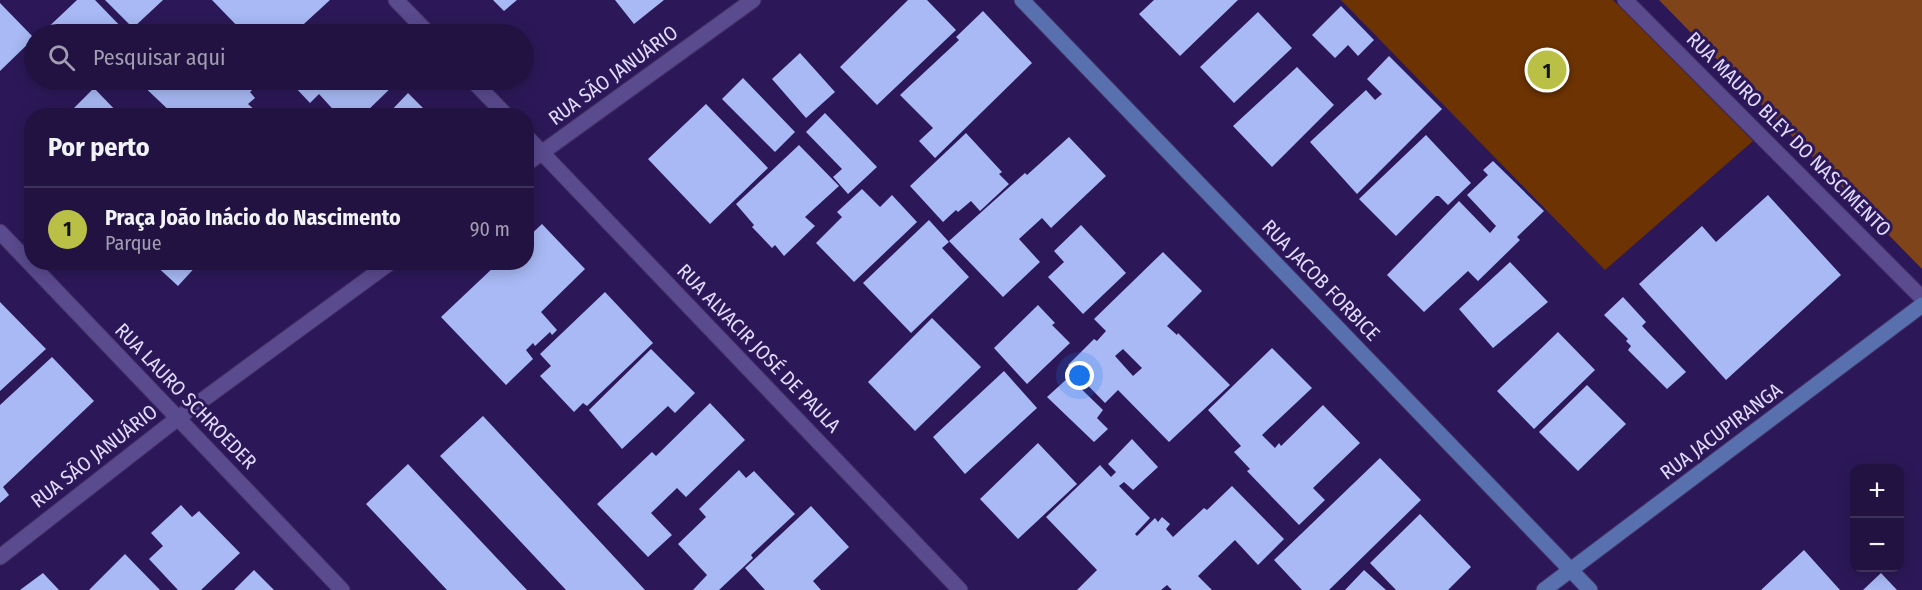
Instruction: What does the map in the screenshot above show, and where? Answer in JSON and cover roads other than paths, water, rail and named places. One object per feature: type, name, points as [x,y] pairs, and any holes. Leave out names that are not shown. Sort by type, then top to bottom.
[{"type":"street","points":[[396,0],[419,24]]},
{"type":"street","name":"RUA SÃO JANUÁRIO","points":[[534,158],[753,0]]},
{"type":"street","name":"RUA JACOB FORBICE","points":[[1022,0],[1590,590]]},
{"type":"street","name":"RUA MAURO BLEY DO NASCIMENTO","points":[[1625,0],[1922,297]]},
{"type":"street","points":[[482,90],[499,108]]},
{"type":"street","name":"RUA ALVACIR JOSÉ DE PAULA","points":[[534,144],[960,590]]},
{"type":"street","name":"RUA LAURO SCHROEDER","points":[[0,232],[24,257]]},
{"type":"street","name":"RUA LAURO SCHROEDER","points":[[36,270],[342,590]]},
{"type":"street","name":"RUA SÃO JANUÁRIO","points":[[0,557],[178,418],[380,270]]},
{"type":"street","name":"RUA JACUPIRANGA","points":[[1544,590],[1922,305]]},
{"type":"place","name":"Praça João Inácio do Nascimento","points":[[1547,70]]}]
